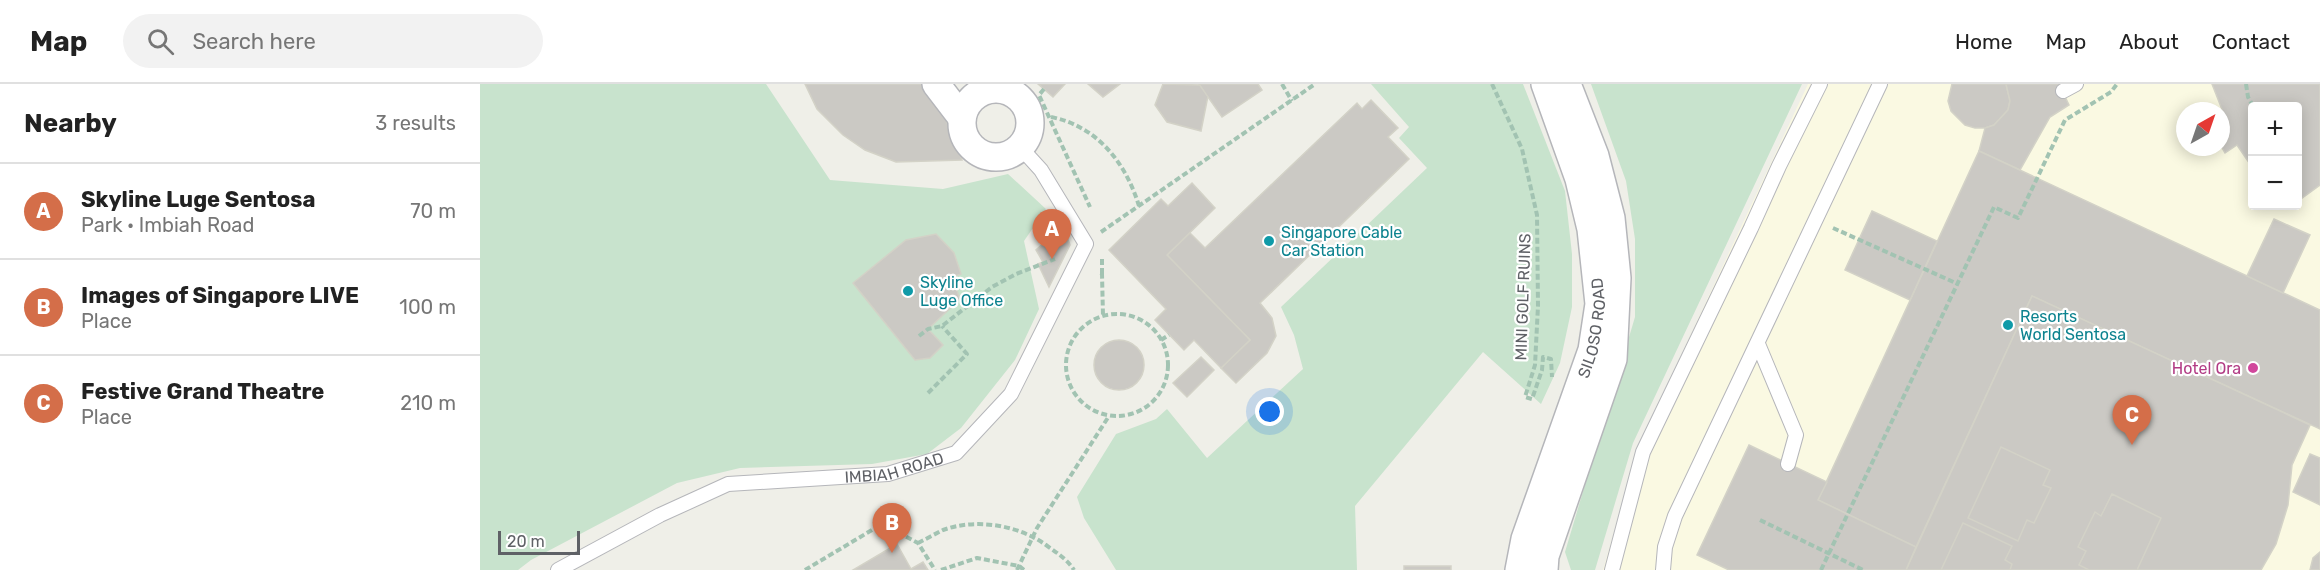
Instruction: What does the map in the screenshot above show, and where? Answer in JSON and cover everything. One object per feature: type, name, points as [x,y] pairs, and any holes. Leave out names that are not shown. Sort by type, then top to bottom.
[{"type":"street","points":[[936,84],[962,118]]},
{"type":"street","name":"SILOSO ROAD","points":[[1519,570],[1525,539],[1592,350],[1599,304],[1592,229],[1580,179],[1545,84]]},
{"type":"street","name":"SILOSO ROAD","points":[[1544,570],[1545,556],[1613,359],[1617,278],[1611,218],[1595,156],[1567,84]]},
{"type":"street","points":[[985,87],[1011,93],[1020,99],[1026,108],[1029,129],[1020,147],[1010,154],[998,157],[981,153],[967,141],[962,130],[962,118],[970,100],[985,87]]},
{"type":"lane","points":[[1612,570],[1643,452],[1820,84]]},
{"type":"lane","points":[[1663,570],[1665,548],[1675,516],[1880,84]]},
{"type":"lane","points":[[2063,91],[2076,84]]},
{"type":"lane","points":[[1020,147],[1041,170],[1086,244]]},
{"type":"lane","name":"IMBIAH ROAD","points":[[558,570],[660,515],[728,484],[888,474],[956,453],[1011,394],[1071,259],[1086,244]]},
{"type":"lane","points":[[1758,344],[1796,435],[1788,464]]},
{"type":"path","points":[[1282,84],[1292,101]]},
{"type":"path","points":[[1086,244],[1315,84]]},
{"type":"path","name":"MINI GOLF RUINS","points":[[1492,84],[1522,149],[1537,215],[1538,306],[1535,365],[1525,398],[1532,399],[1542,370],[1543,357],[1551,359],[1552,383]]},
{"type":"path","points":[[1821,570],[1994,207],[2018,218],[2065,120],[2111,92],[2117,84]]},
{"type":"path","points":[[2246,84],[2251,102]]},
{"type":"path","points":[[1044,89],[1039,95],[1075,178],[1092,210]]},
{"type":"path","points":[[1050,117],[1076,125],[1095,136],[1113,153],[1125,170],[1139,206]]},
{"type":"path","points":[[1097,220],[1102,231]]},
{"type":"path","points":[[1816,220],[1958,284]]},
{"type":"path","points":[[919,336],[928,329],[942,326],[992,287],[1038,264],[1071,259],[1102,273],[1103,316]]},
{"type":"path","points":[[1125,315],[1146,323],[1161,340],[1168,361],[1167,380],[1158,396],[1145,409],[1127,416],[1108,416],[1090,409],[1076,396],[1067,379],[1066,360],[1071,342],[1083,327],[1103,316],[1125,315]]},
{"type":"path","points":[[928,393],[967,354],[942,326]]},
{"type":"path","points":[[1161,340],[1169,335]]},
{"type":"path","points":[[1018,568],[1033,536],[1108,416]]},
{"type":"path","points":[[1760,520],[1863,570]]},
{"type":"path","points":[[805,570],[882,524],[918,543],[935,570]]},
{"type":"path","points":[[918,543],[945,530],[974,524],[1005,526],[1033,536],[1067,560],[1074,570]]},
{"type":"path","points":[[941,570],[977,558],[1024,570]]},
{"type":"shaded area","points":[[480,84],[766,84],[830,180],[943,189],[1008,174],[1046,209],[1024,241],[1039,309],[1015,360],[961,428],[927,454],[872,464],[740,468],[677,483],[531,560],[518,570],[480,570]]},
{"type":"shaded area","points":[[1371,84],[1523,84],[1565,191],[1572,254],[1572,307],[1560,363],[1541,404],[1483,352],[1355,506],[1357,570],[1116,570],[1084,518],[1077,497],[1116,434],[1156,419],[1167,409],[1207,458],[1303,369],[1294,335],[1281,307],[1427,168],[1399,138],[1409,127]]},
{"type":"shaded area","points":[[1591,84],[1802,84],[1633,443],[1595,570],[1571,570],[1565,552],[1635,317],[1635,239],[1626,181]]},
{"type":"shaded area","name":"Resorts World Sentosa","points":[[1808,84],[2320,84],[2320,570],[1603,570],[1639,445]]},
{"type":"building","points":[[805,84],[932,84],[962,160],[896,162],[865,150],[843,135],[817,109]]},
{"type":"building","points":[[1038,84],[1065,84],[1053,97]]},
{"type":"building","points":[[1088,84],[1120,84],[1103,97]]},
{"type":"building","points":[[1163,84],[1200,85],[1208,96],[1201,131],[1167,122],[1155,105]]},
{"type":"building","points":[[1199,84],[1258,84],[1262,90],[1222,117]]},
{"type":"building","points":[[1952,84],[2006,84],[2010,101],[2008,110],[1994,125],[1975,128],[1965,125],[1951,111],[1948,101]]},
{"type":"building","points":[[2006,84],[2059,84],[2069,105],[2050,117],[2020,170],[1979,151],[1985,128],[1994,125],[2008,110],[2010,101]]},
{"type":"building","points":[[2212,84],[2320,84],[2320,185],[2302,198],[2302,102],[2248,102],[2248,161],[2237,145],[2230,150],[2230,102],[2219,102]]},
{"type":"building","name":"Singapore Cable Car Station","points":[[1371,100],[1398,128],[1388,137],[1409,159],[1260,303],[1272,318],[1276,336],[1267,353],[1236,383],[1221,368],[1250,340],[1167,255],[1190,233],[1205,248],[1357,103],[1362,109]]},
{"type":"building","name":"Hotel Ora","points":[[1979,151],[2320,310],[2320,429],[2032,296],[1916,547],[1818,500]]},
{"type":"building","points":[[1192,183],[1215,208],[1167,255],[1250,340],[1221,368],[1194,340],[1184,350],[1155,320],[1166,309],[1109,250],[1161,199],[1168,206]]},
{"type":"building","points":[[1872,211],[1937,241],[1910,300],[1845,270]]},
{"type":"building","points":[[2274,219],[2310,235],[2283,293],[2247,276]]},
{"type":"building","points":[[1063,226],[1070,245],[1049,287],[1038,264],[1043,262],[1036,250]]},
{"type":"building","name":"Skyline Luge Office","points":[[936,234],[954,253],[961,274],[952,277],[960,299],[928,329],[943,345],[930,358],[915,360],[853,283],[906,240]]},
{"type":"building","points":[[2032,296],[2310,425],[2292,465],[2288,505],[2276,544],[2261,570],[1906,570]]},
{"type":"building","points":[[1119,340],[1137,347],[1144,365],[1137,383],[1119,390],[1101,383],[1094,365],[1101,347]]},
{"type":"building","points":[[1201,357],[1214,370],[1187,397],[1173,383]]},
{"type":"building","points":[[1749,445],[1827,482],[1818,500],[1916,547],[1906,570],[1729,570],[1697,555]]},
{"type":"building","points":[[2001,447],[2050,470],[2043,485],[2051,488],[2034,523],[2027,520],[2018,541],[1968,518]]},
{"type":"building","points":[[2310,454],[2320,458],[2320,505],[2293,492]]},
{"type":"building","points":[[2112,494],[2161,518],[2137,570],[2089,570],[2079,565],[2086,551],[2078,547],[2095,512],[2101,516]]},
{"type":"building","points":[[1963,523],[2012,546],[2005,560],[2012,564],[2010,570],[1941,570]]},
{"type":"building","points":[[897,544],[911,569],[923,562],[928,570],[853,570]]},
{"type":"building","points":[[2320,552],[2320,570],[2310,570],[2313,558]]},
{"type":"building","points":[[1404,566],[1451,566],[1451,570],[1404,570]]},
{"type":"place","name":"Singapore Cable Car Station","points":[[1269,241]]},
{"type":"place","name":"Skyline Luge Sentosa","points":[[1052,259]]},
{"type":"place","name":"Skyline Luge Office","points":[[908,291]]},
{"type":"place","name":"Resorts World Sentosa","points":[[2008,325]]},
{"type":"place","name":"Hotel Ora","points":[[2253,368]]},
{"type":"place","name":"Festive Grand Theatre","points":[[2132,445]]},
{"type":"place","name":"Images of Singapore LIVE","points":[[892,553]]}]
